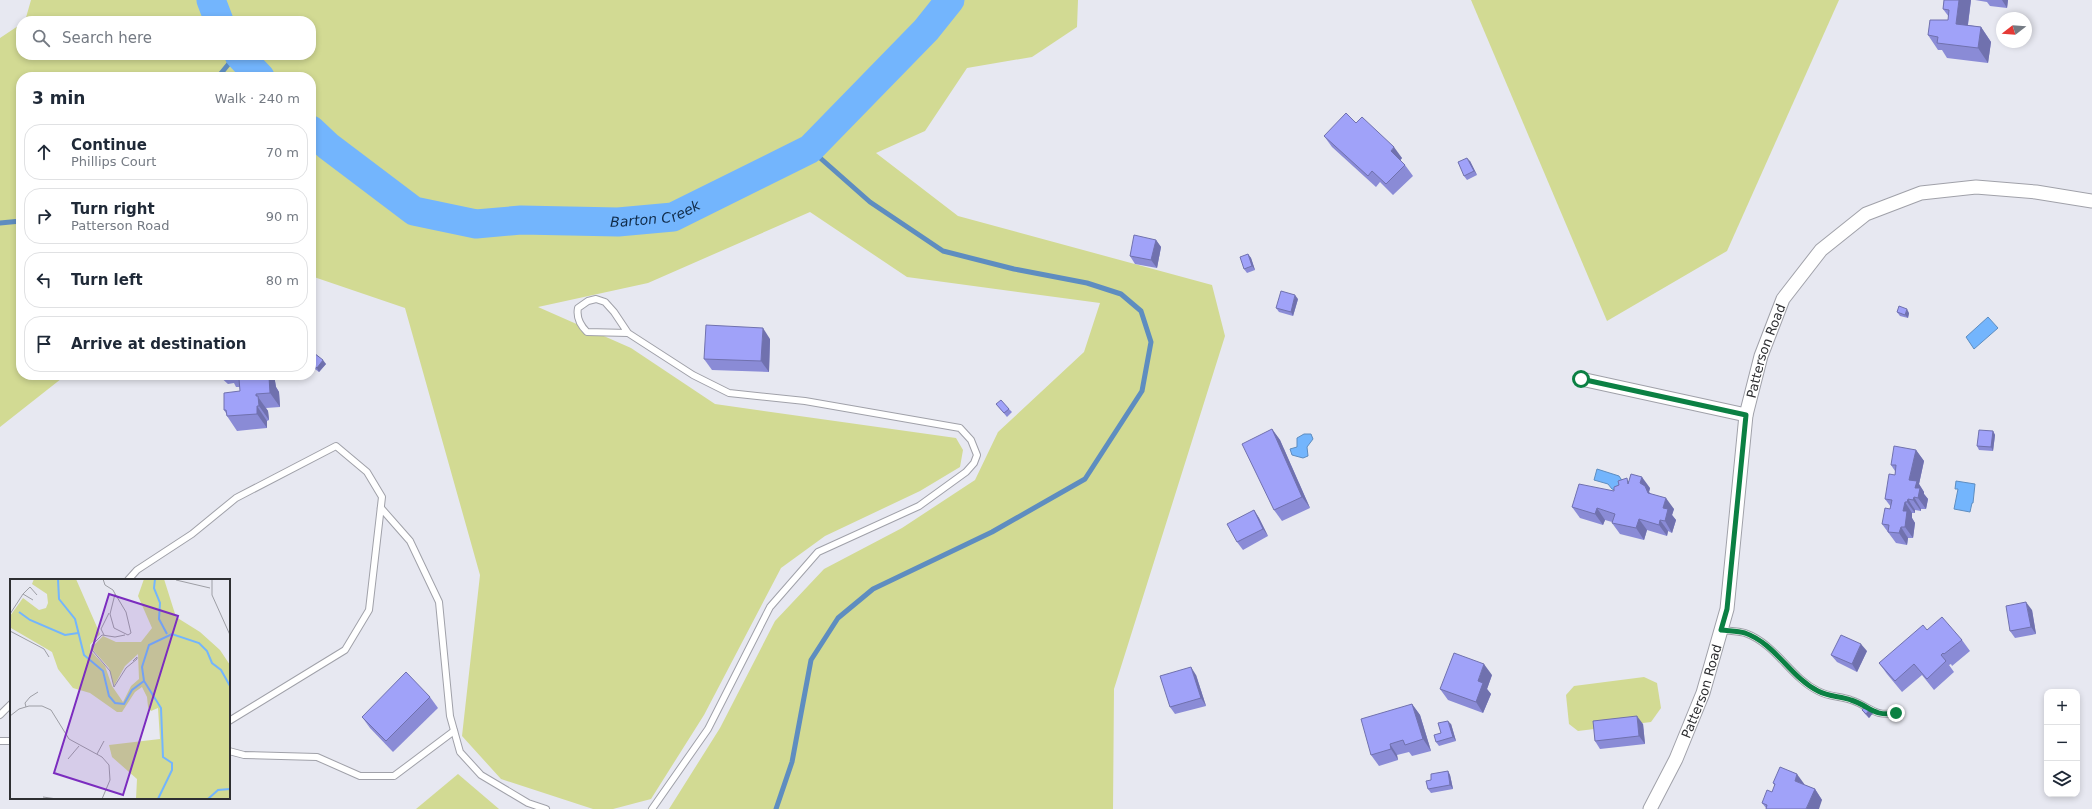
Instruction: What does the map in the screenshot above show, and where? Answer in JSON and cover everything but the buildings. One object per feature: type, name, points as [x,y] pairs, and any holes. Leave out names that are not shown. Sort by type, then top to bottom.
[{"type":"street","name":"Patterson Road","points":[[1650,809],[1676,759],[1703,693],[1727,609],[1746,415],[1762,356],[1783,299],[1821,250],[1866,214],[1921,193],[1976,187],[2036,192],[2092,201]]},
{"type":"street","points":[[1581,379],[1746,415]]},
{"type":"lane","points":[[628,333],[587,332],[578,321],[576,315],[578,308],[588,301],[596,299],[605,302],[614,312],[628,333],[693,375],[728,393],[805,401],[960,428],[971,440],[977,455],[974,463],[966,472],[919,506],[818,552],[770,607],[708,729],[652,809]]},
{"type":"lane","points":[[129,579],[137,570],[192,534],[236,498],[336,446],[367,472],[382,497],[370,610],[345,650],[230,720]]},
{"type":"lane","points":[[381,508],[410,541],[439,602],[450,716],[460,752],[481,775],[528,803],[546,809]]},
{"type":"lane","points":[[1721,630],[1745,633],[1769,646],[1797,675],[1817,691],[1833,697],[1850,699],[1882,715],[1896,713]]},
{"type":"lane","points":[[0,715],[10,705]]},
{"type":"lane","points":[[230,751],[244,755],[317,757],[360,776],[394,776],[454,732]]},
{"type":"green space","points":[[31,0],[1078,0],[1077,27],[1032,57],[967,68],[925,131],[876,153],[958,216],[1212,285],[1225,336],[1114,689],[1113,809],[669,809],[720,728],[775,621],[824,569],[902,528],[975,480],[998,432],[1084,352],[1100,303],[907,277],[810,212],[648,283],[538,307],[631,348],[715,404],[956,438],[963,450],[960,467],[920,491],[825,536],[781,568],[704,715],[651,799],[613,809],[593,809],[501,779],[462,736],[480,575],[405,308],[316,278],[316,72],[16,72],[16,380],[60,380],[0,427],[0,38],[16,27],[16,60],[316,60],[316,16],[26,16]]},
{"type":"green space","points":[[1471,0],[1839,0],[1727,251],[1607,321]]},
{"type":"green space","points":[[1644,677],[1657,683],[1661,708],[1651,722],[1578,731],[1569,724],[1566,695],[1574,686]]},
{"type":"green space","points":[[458,774],[499,809],[416,809]]},
{"type":"water","points":[[1988,317],[1998,328],[1974,349],[1966,337]]},
{"type":"water","points":[[1304,434],[1311,434],[1313,439],[1307,447],[1308,456],[1303,458],[1292,455],[1290,449],[1297,447],[1297,438]]},
{"type":"water","points":[[1597,469],[1619,476],[1623,482],[1615,490],[1608,484],[1594,480]]},
{"type":"water","points":[[1956,481],[1975,484],[1973,503],[1970,512],[1954,509],[1958,489],[1955,489]]},
{"type":"waterway","name":"Barton Creek","points":[[211,0],[217,16]]},
{"type":"waterway","name":"Barton Creek","points":[[316,135],[328,146],[414,211],[476,224],[521,220],[618,222],[673,217],[810,149],[926,30],[950,0]]},
{"type":"waterway","points":[[222,72],[232,60]]},
{"type":"waterway","name":"Barton Creek","points":[[244,60],[255,72]]},
{"type":"waterway","points":[[776,809],[792,762],[811,660],[838,618],[873,589],[992,532],[1085,479],[1142,391],[1151,342],[1141,311],[1121,294],[1087,283],[1014,269],[943,251],[870,202],[810,149]]},
{"type":"waterway","points":[[0,223],[16,221]]},
{"type":"route","points":[[1581,379],[1746,415],[1727,609],[1721,630],[1745,633],[1769,646],[1797,675],[1817,691],[1833,697],[1850,699],[1882,715],[1896,713]]}]
